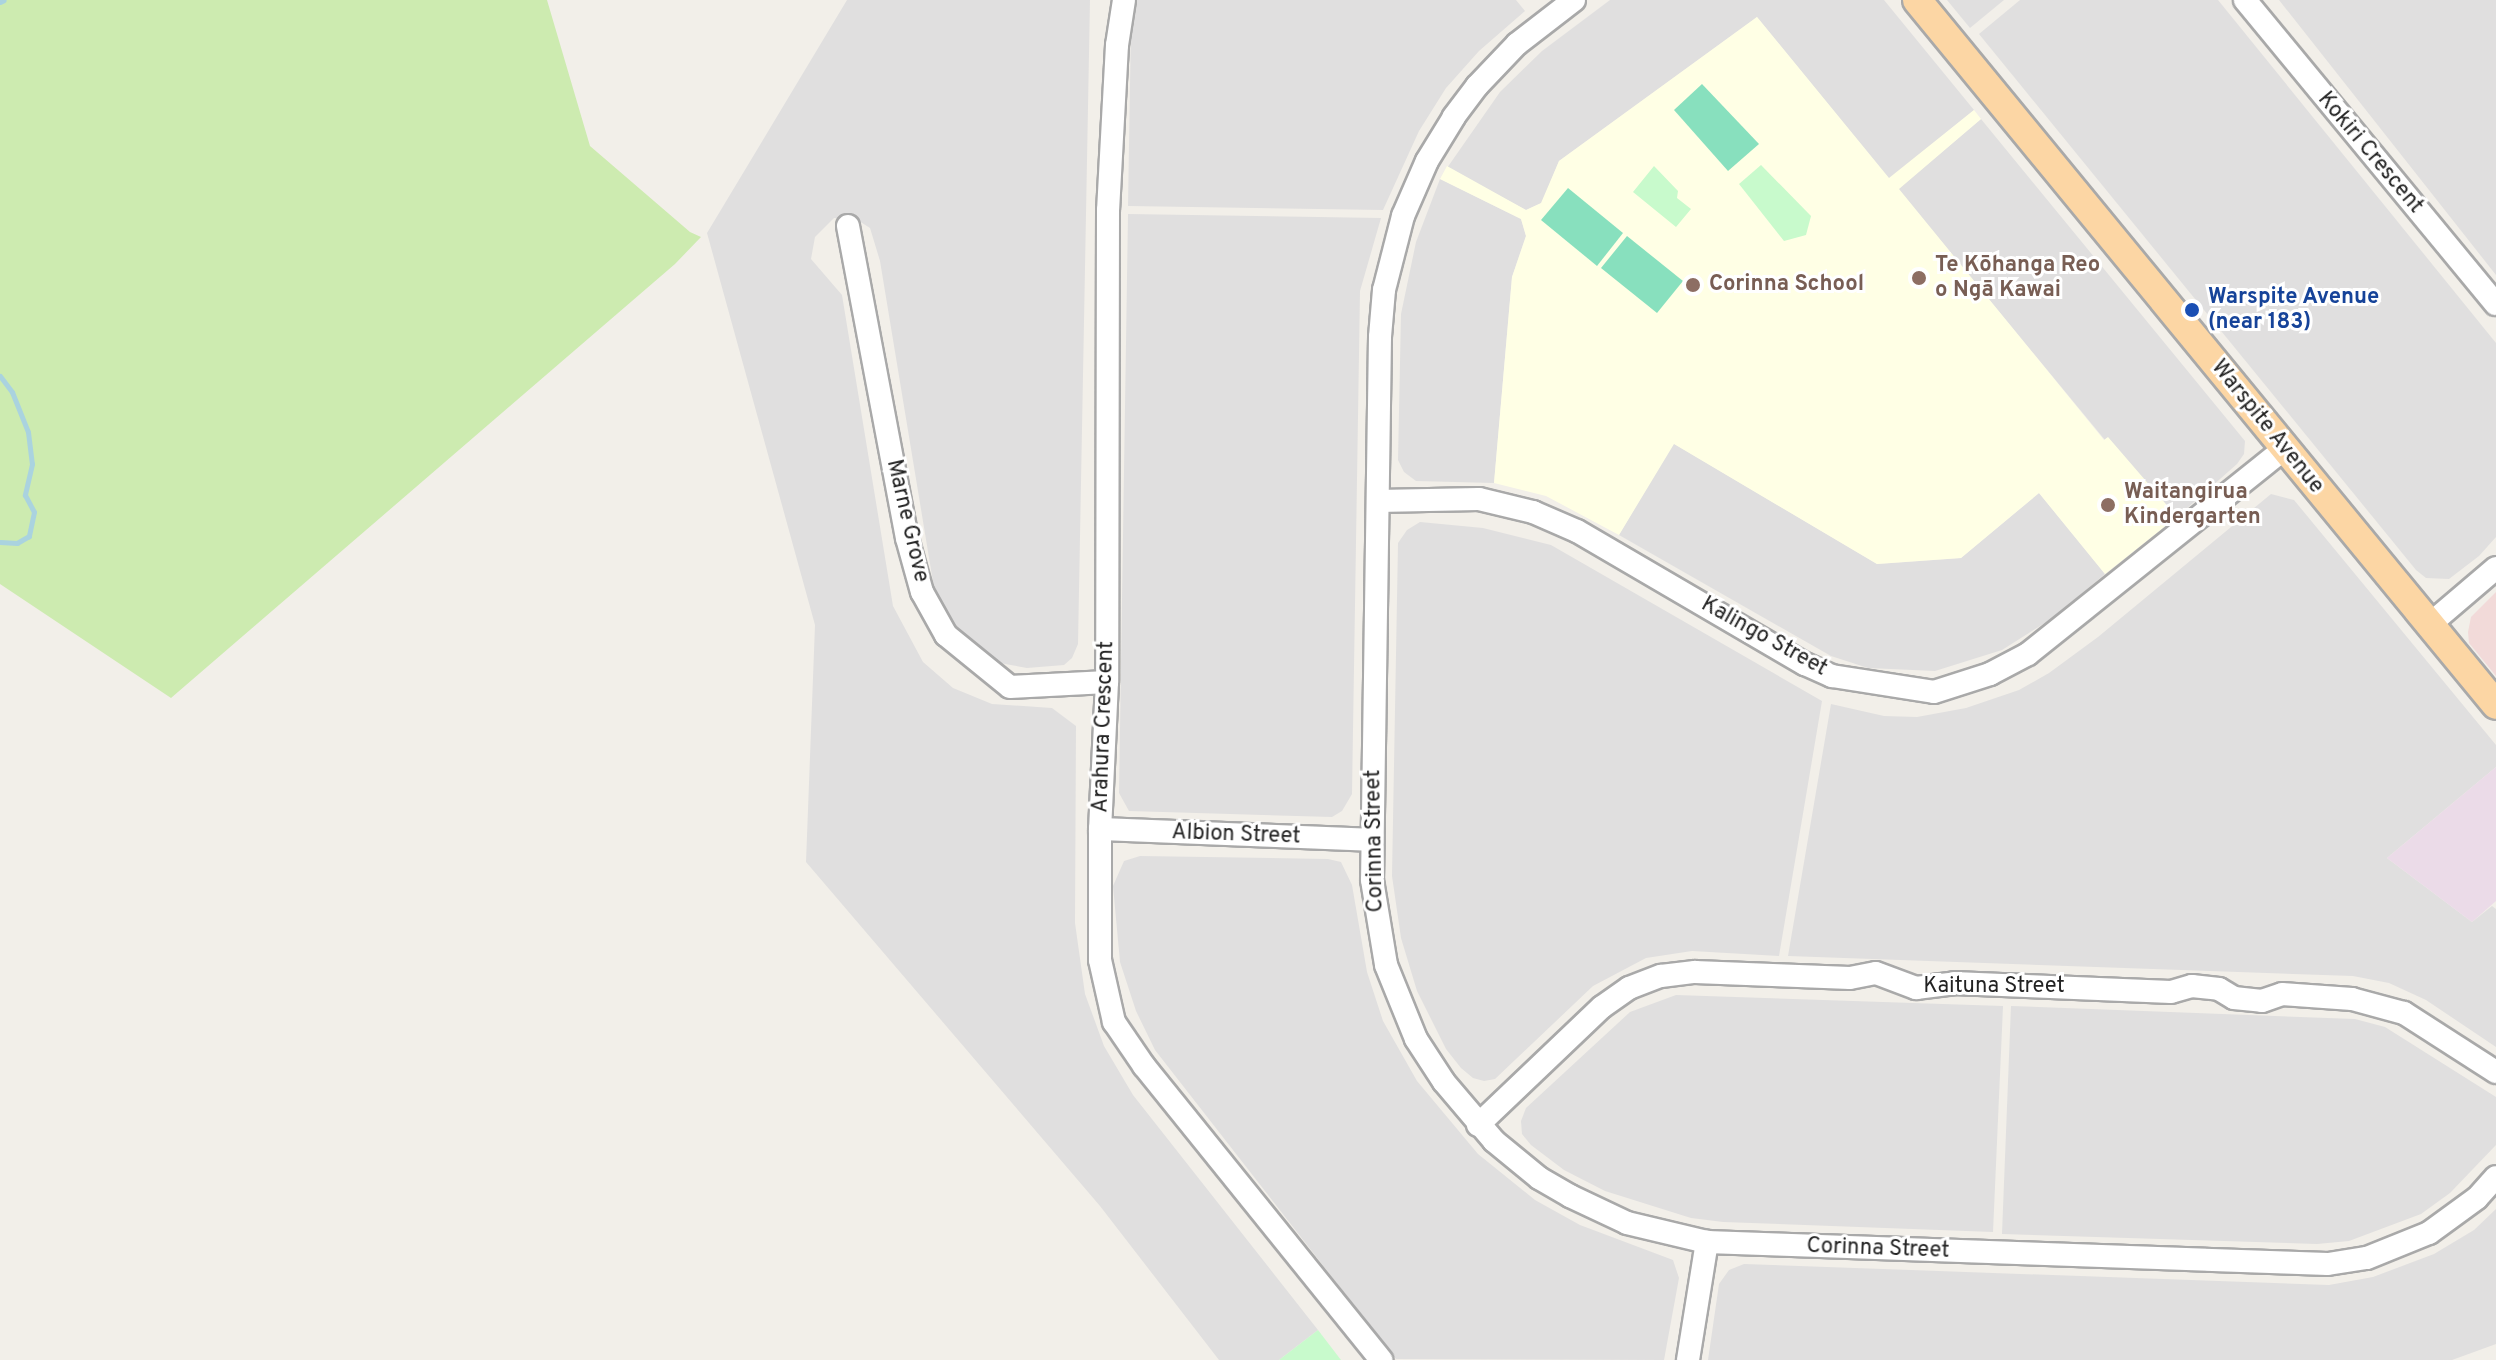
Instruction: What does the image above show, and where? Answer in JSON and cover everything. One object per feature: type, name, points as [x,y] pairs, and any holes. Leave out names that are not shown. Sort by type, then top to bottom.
[{"type":"main road","name":"Warspite Avenue","points":[[1917,0],[2496,705]]},
{"type":"street","name":"Arahura Crescent","points":[[1124,0],[1117,45],[1108,210],[1107,682],[1100,829],[1100,960],[1114,1022],[1144,1066],[1381,1360]]},
{"type":"street","name":"Corinna Street","points":[[1574,0],[1517,44],[1477,86],[1427,161],[1403,216],[1384,290],[1380,337],[1371,840],[1377,920],[1386,965],[1401,1006],[1430,1062],[1478,1125],[1517,1162],[1570,1196],[1627,1223],[1707,1242],[2337,1263],[2385,1252],[2429,1233],[2477,1198],[2496,1177]]},
{"type":"street","name":"Kokiri Crescent","points":[[2245,0],[2496,304]]},
{"type":"street","name":"Marne Grove","points":[[848,226],[907,538],[928,603],[946,635],[1010,687],[1107,682]]},
{"type":"street","name":"Kalingo Street","points":[[1378,501],[1479,499],[1533,512],[1577,531],[1805,664],[1832,676],[1934,692],[1990,674],[2028,654],[2284,449]]},
{"type":"street","points":[[2429,625],[2496,568]]},
{"type":"street","name":"Albion Street","points":[[1100,829],[1371,840]]},
{"type":"street","name":"Kaituna Street","points":[[1478,1125],[1602,1007],[1629,988],[1661,976],[1695,972],[1850,978],[1876,973],[1916,988],[1954,983],[2171,992],[2192,986],[2219,989],[2234,998],[2248,1000],[2262,1001],[2282,994],[2352,999],[2404,1013],[2496,1072]]},
{"type":"street","points":[[1688,1360],[1707,1242]]},
{"type":"shaded area","points":[[847,0],[1090,0],[1078,644],[1072,658],[1064,665],[1027,668],[994,662],[956,630],[936,600],[880,261],[870,228],[856,219],[834,218],[815,237],[811,259],[842,295],[893,606],[923,662],[953,688],[992,704],[1052,708],[1076,726],[1075,923],[1085,994],[1104,1046],[1133,1095],[1318,1330],[1279,1360],[1219,1360],[1100,1206],[806,862],[815,625],[707,233]]},
{"type":"shaded area","points":[[1135,0],[1516,0],[1525,11],[1479,51],[1446,88],[1419,131],[1383,210],[1128,206],[1131,24]]},
{"type":"shaded area","points":[[1610,0],[1884,0],[1974,110],[1889,179],[1757,17],[1559,161],[1542,203],[1526,210],[1447,168],[1500,92],[1542,51]]},
{"type":"shaded area","points":[[1947,0],[2004,0],[1970,28]]},
{"type":"shaded area","points":[[2020,0],[2218,0],[2496,343],[2496,537],[2479,556],[2449,579],[2426,578],[2416,570],[1979,34]]},
{"type":"shaded area","points":[[2279,0],[2496,0],[2496,275]]},
{"type":"shaded area","name":"Corinna School","points":[[1757,17],[1889,178],[1974,110],[1981,119],[1899,189],[2104,440],[2108,437],[2177,517],[2105,574],[2039,493],[1961,558],[1877,564],[1674,444],[1619,535],[1546,496],[1494,483],[1512,277],[1526,236],[1521,219],[1440,179],[1447,166],[1526,210],[1541,203],[1559,161]]},
{"type":"shaded area","points":[[1981,119],[2245,441],[2244,454],[2237,464],[2177,517],[2107,438],[2105,440],[1898,189]]},
{"type":"shaded area","points":[[1440,179],[1521,219],[1526,236],[1512,277],[1494,483],[1416,481],[1404,472],[1398,460],[1401,314],[1416,242]]},
{"type":"shaded area","points":[[1128,214],[1381,218],[1360,291],[1352,794],[1342,811],[1332,817],[1129,811],[1119,793]]},
{"type":"shaded area","points":[[1673,443],[1877,564],[1961,558],[2039,493],[2105,574],[2051,619],[2002,650],[1935,671],[1868,668],[1831,656],[1619,535]]},
{"type":"shaded area","points":[[2271,494],[2294,500],[2496,745],[2496,767],[2387,858],[2472,922],[2492,906],[2496,909],[2496,1047],[2426,1000],[2389,983],[2353,976],[1788,956],[1831,704],[1884,716],[1917,717],[1966,708],[2019,690],[2049,673],[2098,637]]},
{"type":"shaded area","points":[[1420,522],[1483,528],[1551,545],[1822,701],[1779,956],[1692,951],[1646,958],[1593,986],[1495,1079],[1484,1081],[1473,1078],[1461,1068],[1446,1049],[1417,991],[1401,938],[1392,876],[1398,543],[1407,530]]},
{"type":"shaded area","points":[[2496,592],[2496,676],[2469,643],[2468,632],[2471,617]]},
{"type":"shaded area","points":[[2496,767],[2496,901],[2472,922],[2387,858]]},
{"type":"shaded area","points":[[1140,856],[1328,859],[1341,862],[1352,885],[1367,972],[1383,1021],[1417,1081],[1478,1154],[1535,1200],[1580,1225],[1673,1260],[1679,1278],[1664,1360],[1396,1359],[1155,1050],[1136,1011],[1120,962],[1113,886],[1124,861]]},
{"type":"shaded area","points":[[1676,995],[2003,1006],[1993,1232],[1723,1222],[1691,1218],[1605,1191],[1564,1170],[1531,1145],[1522,1134],[1521,1121],[1526,1108],[1630,1012]]},
{"type":"shaded area","points":[[2011,1006],[2355,1019],[2385,1027],[2496,1097],[2496,1145],[2450,1193],[2421,1214],[2349,1241],[2317,1244],[2002,1234]]},
{"type":"shaded area","points":[[2496,1209],[2496,1344],[2452,1360],[1708,1360],[1719,1284],[1729,1270],[1744,1264],[2329,1285],[2373,1277],[2434,1254],[2474,1230]]},
{"type":"green space","points":[[0,0],[547,0],[590,146],[690,232],[701,237],[675,264],[171,698],[0,584]]},
{"type":"green space","points":[[1702,84],[1759,144],[1728,171],[1674,110]]},
{"type":"green space","points":[[1761,165],[1811,216],[1806,235],[1784,241],[1739,184]]},
{"type":"green space","points":[[1654,166],[1678,191],[1677,198],[1691,209],[1676,227],[1633,192]]},
{"type":"green space","points":[[1568,188],[1623,233],[1597,266],[1541,220]]},
{"type":"green space","points":[[1627,236],[1683,281],[1657,313],[1601,268]]},
{"type":"green space","points":[[1318,1330],[1341,1360],[1279,1360]]},
{"type":"waterway","points":[[0,2],[4,0]]},
{"type":"waterway","points":[[0,376],[12,392],[28,432],[32,464],[25,495],[34,512],[29,536],[17,543],[0,542]]},
{"type":"place","name":"Te Kōhanga Reo o Ngā Kawai","points":[[1919,278]]},
{"type":"place","name":"Corinna School","points":[[1693,285]]},
{"type":"place","name":"Warspite Avenue (near 183)","points":[[2192,310]]},
{"type":"place","name":"Waitangirua Kindergarten","points":[[2108,505]]}]
